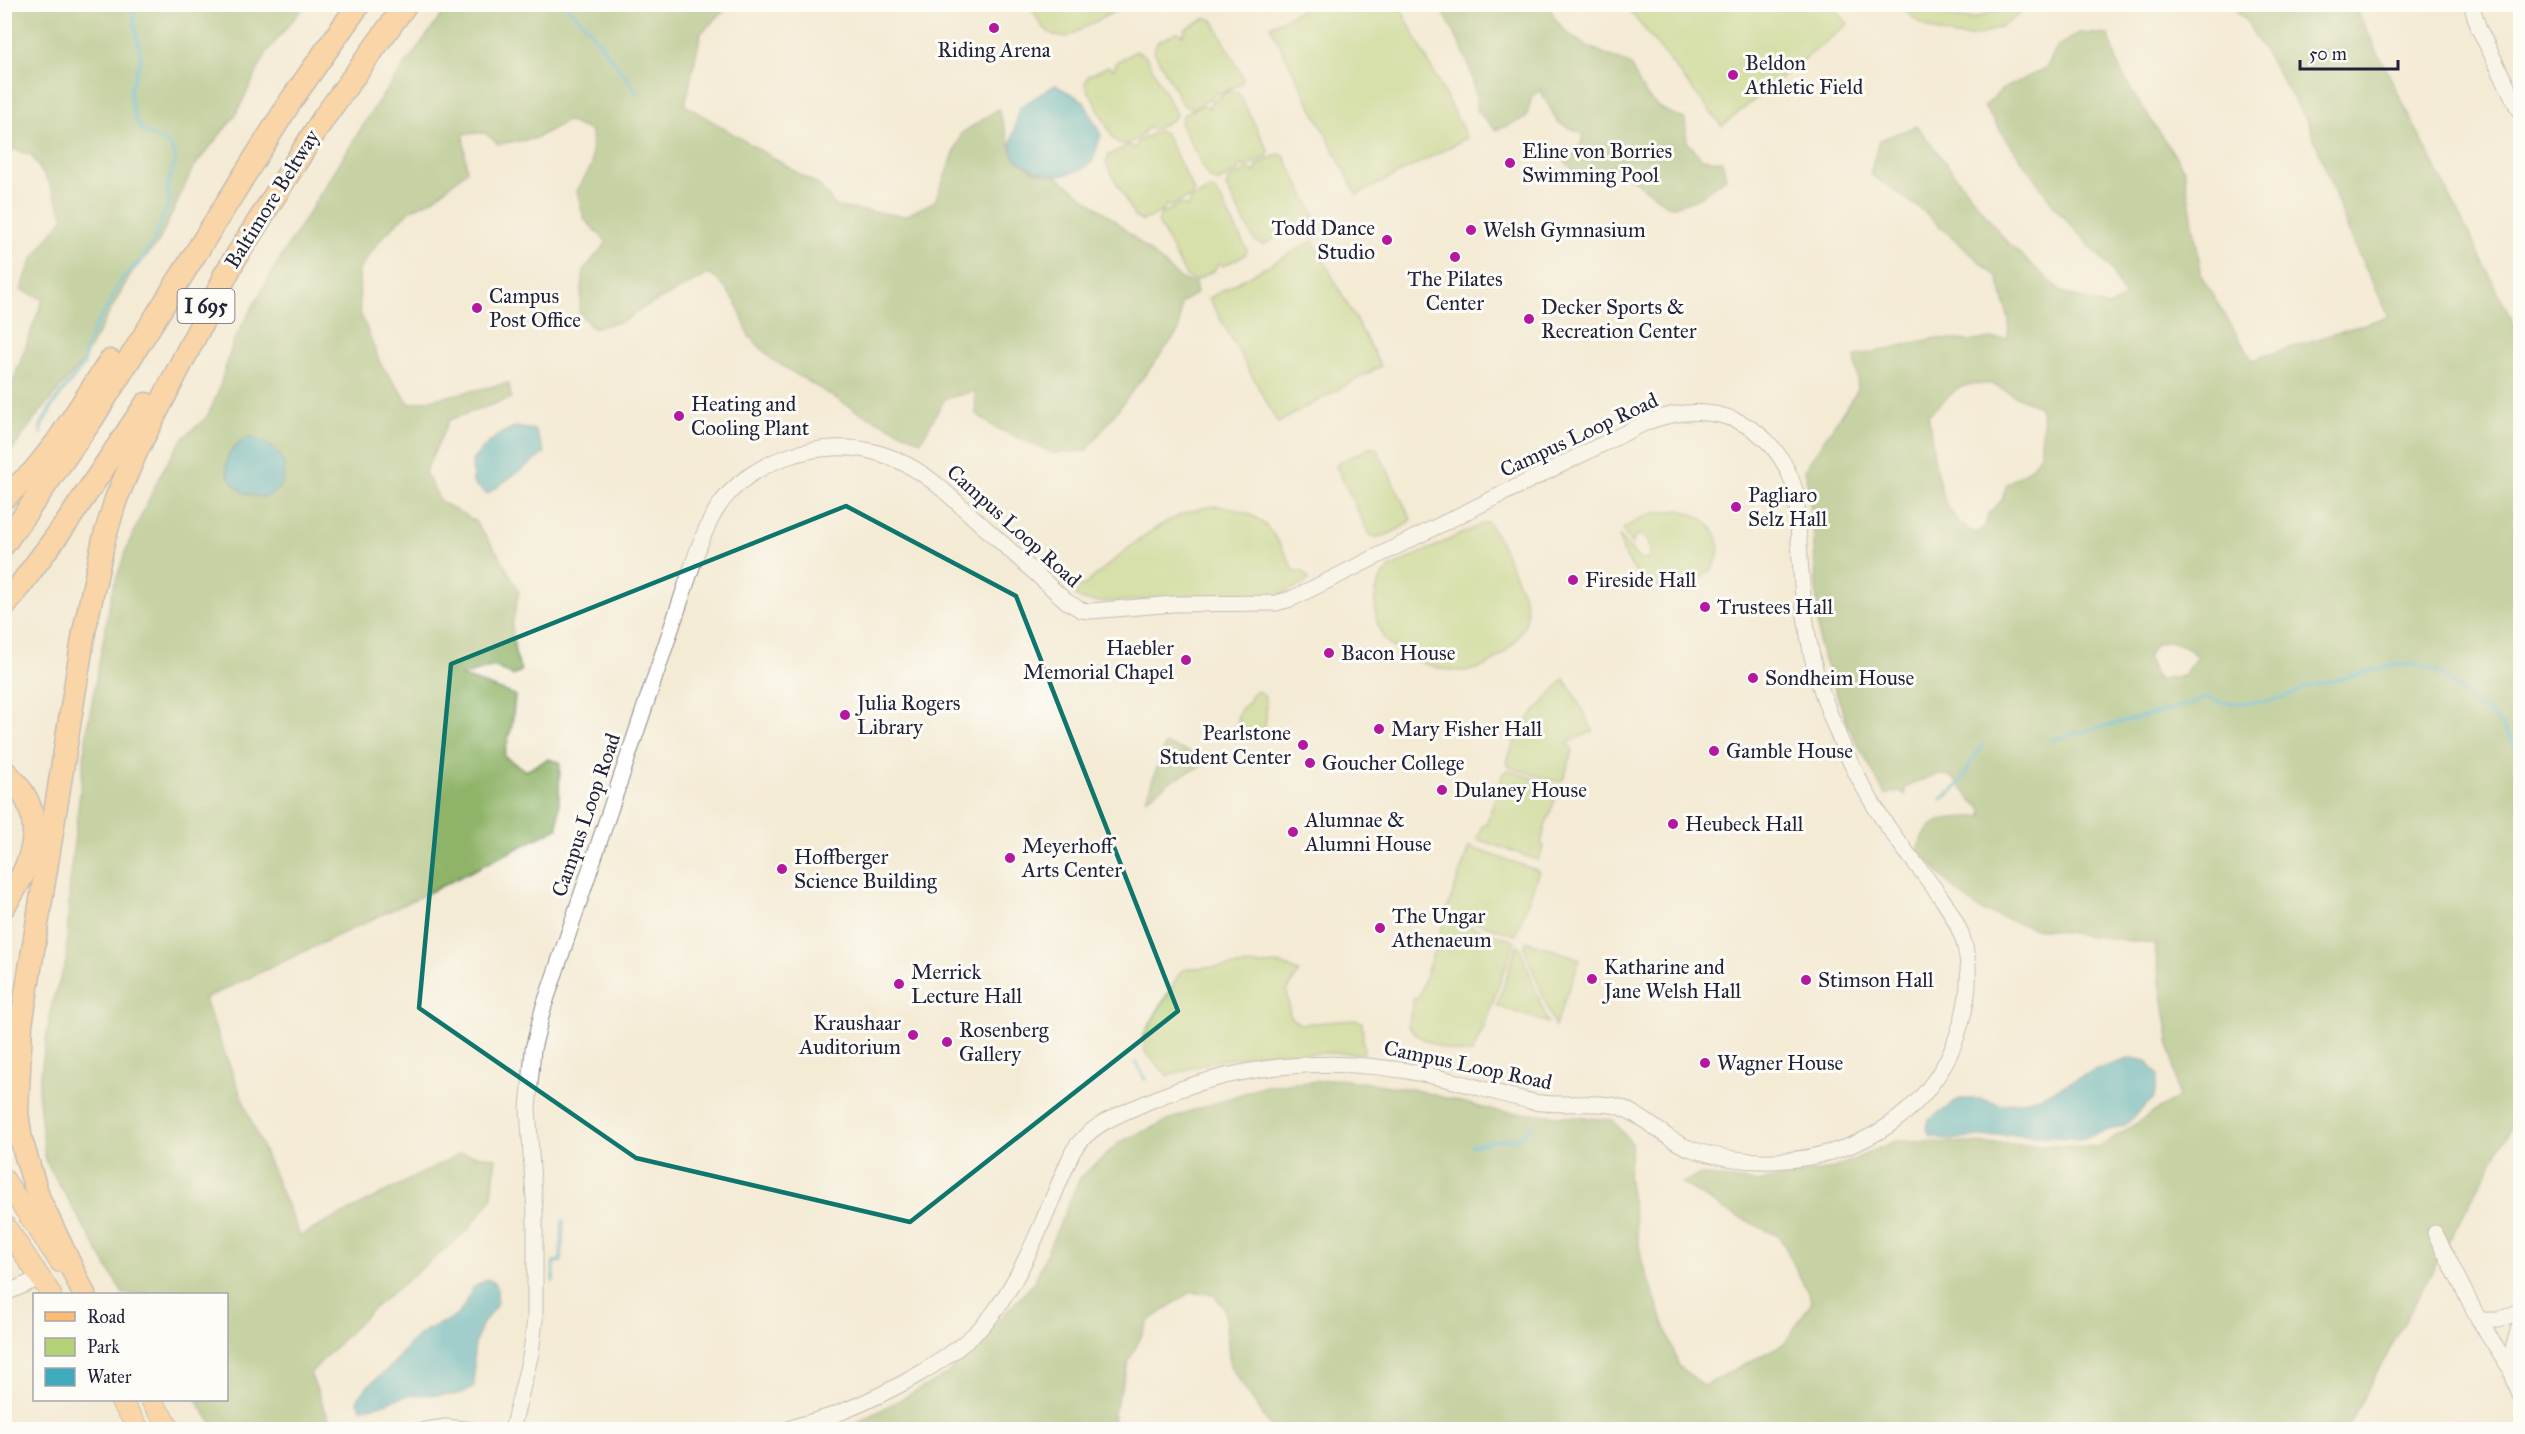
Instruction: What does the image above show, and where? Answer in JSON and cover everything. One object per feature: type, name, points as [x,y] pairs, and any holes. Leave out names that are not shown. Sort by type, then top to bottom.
[{"type":"highway","name":"Baltimore Beltway","points":[[4,544],[92,419],[292,99],[359,4]]},
{"type":"highway","name":"Baltimore Beltway","points":[[4,607],[68,521],[125,437],[323,119],[406,4]]},
{"type":"highway","points":[[4,498],[33,472],[57,442],[292,99]]},
{"type":"highway","points":[[83,1293],[39,1199],[21,1140],[17,1112],[21,1025],[84,632],[104,539],[116,500],[136,452],[232,264]]},
{"type":"highway","points":[[4,771],[14,780],[30,806],[35,833],[33,848],[23,877],[4,906]]},
{"type":"highway","points":[[4,1062],[12,1050],[21,1025]]},
{"type":"main road","points":[[4,1179],[82,1293]]},
{"type":"main road","points":[[4,1224],[50,1293]]},
{"type":"main road","points":[[121,1401],[140,1430]]},
{"type":"main road","points":[[152,1401],[171,1430]]},
{"type":"street","points":[[2471,4],[2479,29],[2520,111]]},
{"type":"street","name":"Campus Loop Road","points":[[512,1430],[531,1353],[535,1319],[535,1213],[528,1109],[533,1049],[551,986],[698,549],[719,506],[750,476],[788,457],[820,449],[877,452],[922,472],[1066,602],[1081,610],[1091,611],[1174,604],[1276,603],[1292,599],[1662,416],[1678,412],[1710,413],[1742,423],[1764,438],[1782,459],[1790,473],[1796,493],[1806,618],[1814,664],[1823,695],[1858,773],[1881,816],[1948,905],[1962,935],[1967,980],[1961,1023],[1942,1068],[1919,1098],[1892,1122],[1848,1146],[1811,1158],[1773,1163],[1727,1158],[1692,1149],[1665,1137],[1618,1106],[1545,1104],[1389,1068],[1343,1064],[1292,1065],[1208,1080],[1126,1112],[1100,1124],[1084,1136],[1072,1151],[1017,1276],[981,1327],[955,1350],[912,1377],[837,1414],[786,1430]]},
{"type":"street","points":[[2435,1233],[2479,1320],[2511,1370],[2520,1395]]},
{"type":"street","points":[[4,1294],[40,1278]]},
{"type":"street","points":[[2479,1320],[2499,1320],[2520,1311]]},
{"type":"street","points":[[2511,1370],[2513,1349],[2520,1323]]},
{"type":"street","name":"Campus Loop Road","points":[[820,1430],[837,1414]]},
{"type":"street","points":[[425,1430],[445,1427],[474,1430]]},
{"type":"highlighted area","points":[[846,506],[1016,596],[1178,1011],[910,1222],[636,1158],[419,1008],[451,664]]},
{"type":"green space","points":[[5,4],[305,5],[267,52],[235,116],[193,168],[158,243],[132,272],[82,362],[36,417],[5,460],[5,404],[43,299],[21,290],[32,260],[64,217],[49,183],[31,155],[5,147]]},
{"type":"green space","points":[[1312,4],[1399,5],[1467,138],[1357,195],[1270,26]]},
{"type":"green space","points":[[449,5],[730,5],[701,33],[685,105],[820,186],[836,207],[905,216],[935,201],[962,133],[998,109],[1015,158],[1035,172],[1056,176],[1113,219],[1181,279],[1195,283],[1197,293],[1181,303],[1179,331],[1086,451],[1053,453],[994,427],[976,413],[975,391],[945,399],[921,441],[857,411],[774,361],[749,336],[736,302],[720,282],[709,274],[641,309],[624,321],[592,328],[579,312],[584,270],[607,242],[584,219],[577,191],[592,165],[591,131],[567,121],[534,139],[498,144],[485,133],[463,134],[467,171],[435,198],[409,211],[380,240],[359,270],[360,312],[381,365],[410,404],[509,383],[511,398],[449,420],[425,472],[441,502],[474,520],[499,555],[519,591],[512,625],[515,653],[521,671],[513,676],[494,666],[461,676],[515,695],[512,725],[504,756],[526,771],[548,759],[560,762],[558,828],[434,890],[204,999],[248,1113],[300,1236],[461,1153],[496,1158],[492,1198],[468,1230],[369,1312],[310,1373],[328,1417],[338,1429],[216,1429],[197,1401],[228,1401],[228,1293],[122,1293],[45,1160],[38,1090],[52,1003],[66,962],[70,877],[88,724],[112,591],[129,542],[161,473],[182,439],[207,417],[217,395],[234,340],[281,257],[377,103]]},
{"type":"green space","points":[[1030,5],[1123,5],[1067,37],[1059,37],[1044,28]]},
{"type":"green space","points":[[1439,5],[1549,5],[1562,27],[1571,36],[1593,49],[1630,64],[1645,92],[1656,105],[1685,119],[1687,141],[1702,159],[1722,161],[1726,178],[1695,200],[1670,207],[1614,166],[1596,176],[1578,176],[1565,161],[1581,144],[1584,134],[1558,123],[1540,90],[1532,96],[1526,118],[1496,130],[1477,111],[1473,81],[1465,55]]},
{"type":"green space","name":"Beldon Athletic Field","points":[[1625,5],[1832,5],[1848,24],[1722,126]]},
{"type":"green space","points":[[1900,5],[1925,5],[1957,19],[1975,18],[1991,13],[2004,5],[2028,5],[2013,19],[1997,28],[1981,34],[1964,36],[1947,35],[1931,29],[1915,19]]},
{"type":"green space","points":[[2231,5],[2354,5],[2520,336],[2520,1111],[2346,1429],[1272,1429],[1230,1366],[1224,1308],[1214,1294],[1189,1293],[1149,1321],[1129,1361],[1114,1412],[1113,1429],[844,1430],[946,1375],[1033,1284],[1080,1178],[1120,1142],[1185,1113],[1265,1086],[1339,1079],[1412,1089],[1495,1111],[1613,1120],[1632,1144],[1628,1176],[1642,1262],[1679,1366],[1704,1386],[1785,1343],[1812,1301],[1780,1237],[1725,1210],[1681,1183],[1700,1175],[1756,1182],[1834,1168],[1895,1141],[2099,1147],[2178,1097],[2154,944],[2033,928],[1982,911],[1955,890],[1917,849],[1929,828],[1936,822],[1943,819],[1983,816],[1981,807],[1974,803],[1955,780],[1942,774],[1928,777],[1905,788],[1905,795],[1899,791],[1885,795],[1848,726],[1819,645],[1813,525],[1805,469],[1858,389],[1855,356],[1935,338],[1968,341],[2008,338],[2009,320],[1998,278],[1917,206],[1870,174],[1879,140],[1917,126],[2006,241],[2062,292],[2108,307],[2125,298],[2110,268],[2057,210],[1984,107],[2001,90],[2046,68],[2058,46],[2079,33],[2109,35],[2118,65],[2132,92],[2184,169],[2202,277],[2252,360],[2389,316],[2352,241],[2309,124],[2244,18]],"holes":[[[1974,384],[1991,384],[2037,406],[2041,411],[2043,423],[2040,454],[2030,469],[2007,484],[2002,500],[1988,515],[1985,526],[1977,533],[1963,525],[1952,514],[1944,499],[1935,464],[1928,415],[1958,388]],[[2165,642],[2183,646],[2197,658],[2183,675],[2158,680],[2147,657],[2155,645]]]},
{"type":"green space","points":[[1206,18],[1213,20],[1243,78],[1242,83],[1220,94],[1215,92],[1212,98],[1192,109],[1183,105],[1154,51],[1157,42],[1177,32],[1183,35],[1186,28]]},
{"type":"green space","points":[[1136,51],[1146,56],[1176,114],[1174,119],[1153,130],[1147,128],[1136,139],[1121,144],[1113,138],[1085,84],[1088,76],[1108,66],[1114,69],[1117,62]]},
{"type":"green space","points":[[1231,90],[1239,94],[1269,152],[1267,157],[1246,167],[1240,165],[1237,172],[1217,182],[1208,177],[1180,123],[1183,115],[1203,105],[1209,108],[1212,101]]},
{"type":"green space","points":[[1158,131],[1165,133],[1194,191],[1192,196],[1171,206],[1166,205],[1163,211],[1143,221],[1135,217],[1106,163],[1109,155],[1129,145],[1135,148],[1138,141]]},
{"type":"green space","points":[[1278,154],[1284,156],[1314,214],[1312,219],[1291,230],[1286,228],[1283,234],[1264,245],[1255,241],[1226,187],[1229,179],[1249,169],[1255,172],[1258,165]]},
{"type":"green space","points":[[1209,189],[1217,192],[1247,250],[1245,255],[1223,266],[1218,264],[1215,270],[1195,281],[1186,276],[1158,222],[1161,214],[1181,204],[1187,207],[1190,200]]},
{"type":"green space","points":[[1313,241],[1381,366],[1278,423],[1209,298]]},
{"type":"green space","points":[[1371,447],[1377,449],[1411,519],[1399,529],[1377,537],[1372,537],[1368,532],[1336,466]]},
{"type":"green space","points":[[1217,506],[1233,508],[1246,513],[1266,526],[1281,546],[1295,572],[1301,570],[1309,579],[1304,584],[1279,595],[1097,602],[1082,600],[1074,593],[1072,589],[1076,580],[1082,587],[1128,548],[1161,525],[1197,509]]},
{"type":"green space","points":[[1680,510],[1696,515],[1714,530],[1719,545],[1716,562],[1706,574],[1687,585],[1674,588],[1652,584],[1634,569],[1622,548],[1619,536],[1637,557],[1648,559],[1650,546],[1645,537],[1636,535],[1632,545],[1623,530],[1649,514]]},
{"type":"green space","points":[[1487,522],[1500,542],[1525,600],[1527,614],[1521,633],[1495,660],[1480,668],[1470,670],[1458,671],[1433,667],[1399,652],[1385,639],[1377,622],[1376,593],[1382,577],[1391,567]]},
{"type":"green space","points":[[1564,679],[1593,731],[1568,743],[1573,751],[1563,780],[1558,782],[1509,767],[1507,761],[1519,730]]},
{"type":"green space","points":[[1258,691],[1265,697],[1265,725],[1257,734],[1242,737],[1239,735],[1239,712],[1249,703],[1252,694]]},
{"type":"green space","points":[[1165,744],[1214,760],[1174,779],[1146,799]]},
{"type":"green space","points":[[1508,770],[1556,786],[1559,790],[1545,826],[1541,845],[1544,846],[1538,860],[1477,839],[1482,826],[1486,825],[1503,773]]},
{"type":"green space","points":[[1469,847],[1539,871],[1516,935],[1446,913]]},
{"type":"green space","points":[[1445,918],[1515,941],[1472,1053],[1456,1052],[1437,1046],[1420,1037],[1408,1026],[1414,998],[1418,999]]},
{"type":"green space","points":[[1527,941],[1580,959],[1555,1027],[1524,947]]},
{"type":"green space","points":[[1517,945],[1519,945],[1548,1023],[1497,1006]]},
{"type":"green space","points":[[1281,964],[1299,972],[1287,991],[1290,1017],[1300,1024],[1355,1020],[1362,1022],[1364,1053],[1260,1054],[1211,1062],[1168,1076],[1145,1052],[1143,1036],[1181,971],[1192,968]]},
{"type":"water","points":[[1055,85],[1083,100],[1101,135],[1092,163],[1072,173],[1062,175],[1034,170],[1015,158],[1011,144],[1020,107]]},
{"type":"water","points":[[515,427],[535,430],[545,453],[487,494],[473,483],[472,461],[491,441]]},
{"type":"water","points":[[248,437],[275,450],[283,462],[283,477],[280,486],[267,496],[256,496],[244,492],[234,484],[228,474],[227,462],[233,449]]},
{"type":"water","points":[[2132,1058],[2147,1061],[2158,1076],[2154,1098],[2125,1125],[2080,1139],[2012,1134],[1951,1140],[1930,1136],[1927,1129],[1929,1120],[1960,1099],[1982,1099],[2001,1105],[2041,1097],[2097,1069]]},
{"type":"water","points":[[488,1279],[496,1284],[497,1301],[483,1323],[476,1342],[474,1386],[458,1394],[406,1396],[373,1407],[361,1408],[357,1400],[361,1394],[390,1367],[413,1340],[432,1327],[457,1315],[467,1301],[472,1288]]},
{"type":"waterway","points":[[41,434],[41,426],[53,404],[84,364],[85,350],[120,281],[142,260],[155,238],[170,199],[167,188],[176,157],[169,144],[144,132],[136,121],[132,107],[130,90],[141,57],[134,20],[135,4]]},
{"type":"waterway","points":[[565,4],[589,29],[638,94]]},
{"type":"waterway","points":[[2052,740],[2208,698],[2235,703],[2277,699],[2303,688],[2399,664],[2423,666],[2447,678],[2497,720],[2520,754]]},
{"type":"waterway","points":[[1941,799],[1960,782],[1983,744]]},
{"type":"waterway","points":[[1136,1062],[1145,1079]]},
{"type":"waterway","points":[[1472,1146],[1518,1138],[1533,1126]]},
{"type":"waterway","points":[[553,1281],[554,1262],[561,1261],[563,1221]]},
{"type":"place","name":"Riding Arena","points":[[994,28]]},
{"type":"place","name":"Beldon Athletic Field","points":[[1733,75]]},
{"type":"place","name":"Eline von Borries Swimming Pool","points":[[1510,163]]},
{"type":"place","name":"Welsh Gymnasium","points":[[1471,230]]},
{"type":"place","name":"Todd Dance Studio","points":[[1387,240]]},
{"type":"place","name":"The Pilates Center","points":[[1455,257]]},
{"type":"place","name":"Campus Post Office","points":[[477,308]]},
{"type":"place","name":"Decker Sports & Recreation Center","points":[[1529,319]]},
{"type":"place","name":"Heating and Cooling Plant","points":[[679,416]]},
{"type":"place","name":"Pagliaro Selz Hall","points":[[1736,507]]},
{"type":"place","name":"Fireside Hall","points":[[1573,580]]},
{"type":"place","name":"Trustees Hall","points":[[1705,607]]},
{"type":"place","name":"Bacon House","points":[[1329,653]]},
{"type":"place","name":"Haebler Memorial Chapel","points":[[1186,660]]},
{"type":"place","name":"Sondheim House","points":[[1753,678]]},
{"type":"place","name":"Julia Rogers Library","points":[[845,715]]},
{"type":"place","name":"Mary Fisher Hall","points":[[1379,729]]},
{"type":"place","name":"Pearlstone Student Center","points":[[1303,745]]},
{"type":"place","name":"Gamble House","points":[[1714,751]]},
{"type":"place","name":"Goucher College","points":[[1310,763]]},
{"type":"place","name":"Dulaney House","points":[[1442,790]]},
{"type":"place","name":"Heubeck Hall","points":[[1673,824]]},
{"type":"place","name":"Alumnae & Alumni House","points":[[1293,832]]},
{"type":"place","name":"Meyerhoff Arts Center","points":[[1010,858]]},
{"type":"place","name":"Hoffberger Science Building","points":[[782,869]]},
{"type":"place","name":"The Ungar Athenaeum","points":[[1380,928]]},
{"type":"place","name":"Katharine and Jane Welsh Hall","points":[[1592,979]]},
{"type":"place","name":"Stimson Hall","points":[[1806,980]]},
{"type":"place","name":"Merrick Lecture Hall","points":[[899,984]]},
{"type":"place","name":"Kraushaar Auditorium","points":[[913,1035]]},
{"type":"place","name":"Rosenberg Gallery","points":[[947,1042]]},
{"type":"place","name":"Wagner House","points":[[1705,1063]]}]
